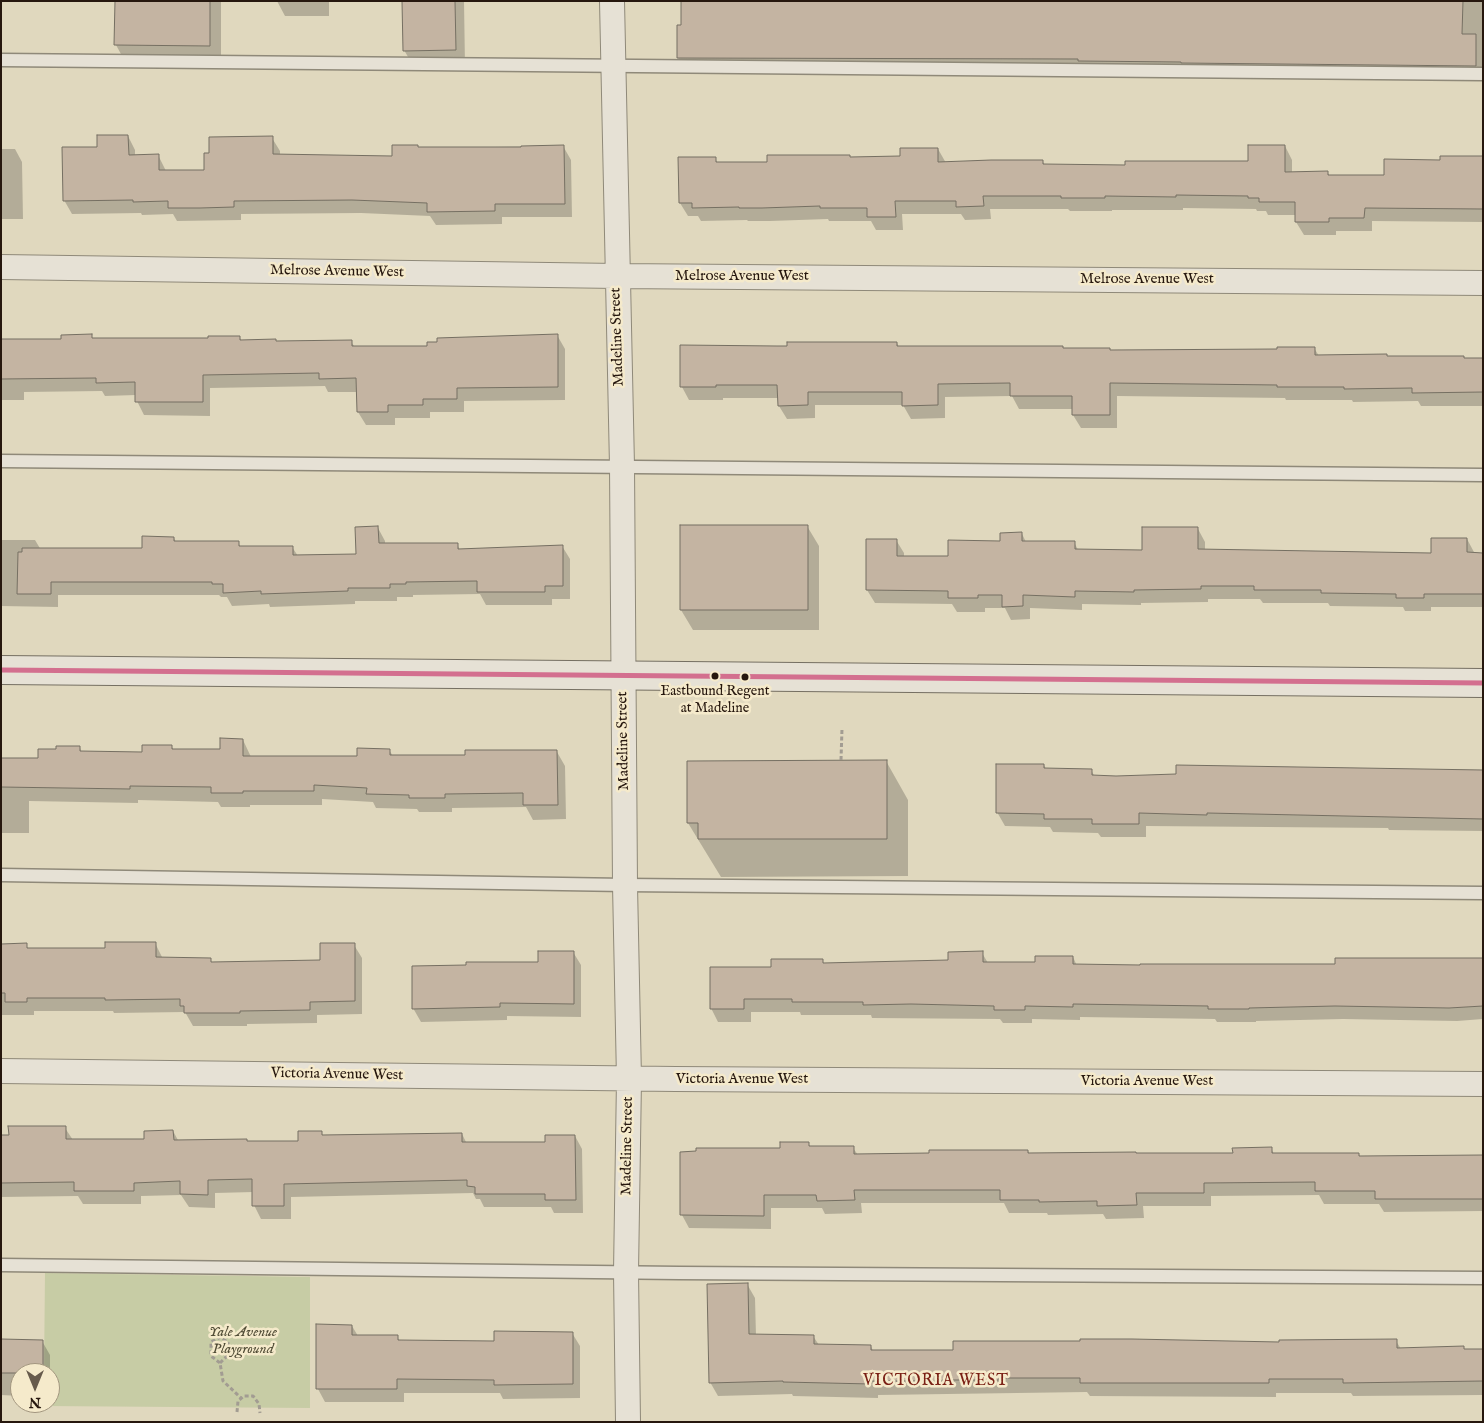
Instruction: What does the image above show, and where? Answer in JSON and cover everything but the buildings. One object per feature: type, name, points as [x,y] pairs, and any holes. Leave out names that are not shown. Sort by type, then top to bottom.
[{"type":"main road","points":[[1,670],[1483,683]]},
{"type":"street","name":"Madeline Street","points":[[612,1],[622,466],[625,885],[629,1079],[626,1272],[628,1422]]},
{"type":"street","name":"Melrose Avenue West","points":[[1,267],[617,276],[1483,283]]},
{"type":"street","name":"Victoria Avenue West","points":[[1,1071],[629,1079],[1483,1084]]},
{"type":"lane","points":[[1,60],[1483,74]]},
{"type":"lane","points":[[1,461],[1483,474]]},
{"type":"lane","points":[[1,875],[625,885],[1483,893]]},
{"type":"lane","points":[[1,1265],[626,1272],[1483,1278]]},
{"type":"path","points":[[841,760],[842,729]]},
{"type":"path","points":[[220,1363],[228,1355],[228,1343],[221,1337],[211,1342],[211,1356],[220,1363],[223,1381],[241,1398]]},
{"type":"path","points":[[237,1412],[238,1401],[244,1396],[253,1396],[259,1404],[260,1413]]},
{"type":"green space","name":"Yale Avenue Playground","points":[[45,1273],[310,1277],[310,1408],[60,1406],[60,1363],[44,1363]]},
{"type":"transit line","points":[[1,670],[1483,683]]},
{"type":"place","name":"Eastbound Regent at Madeline","points":[[715,676]]},
{"type":"district","name":"VICTORIA WEST","points":[[936,1382]]}]
